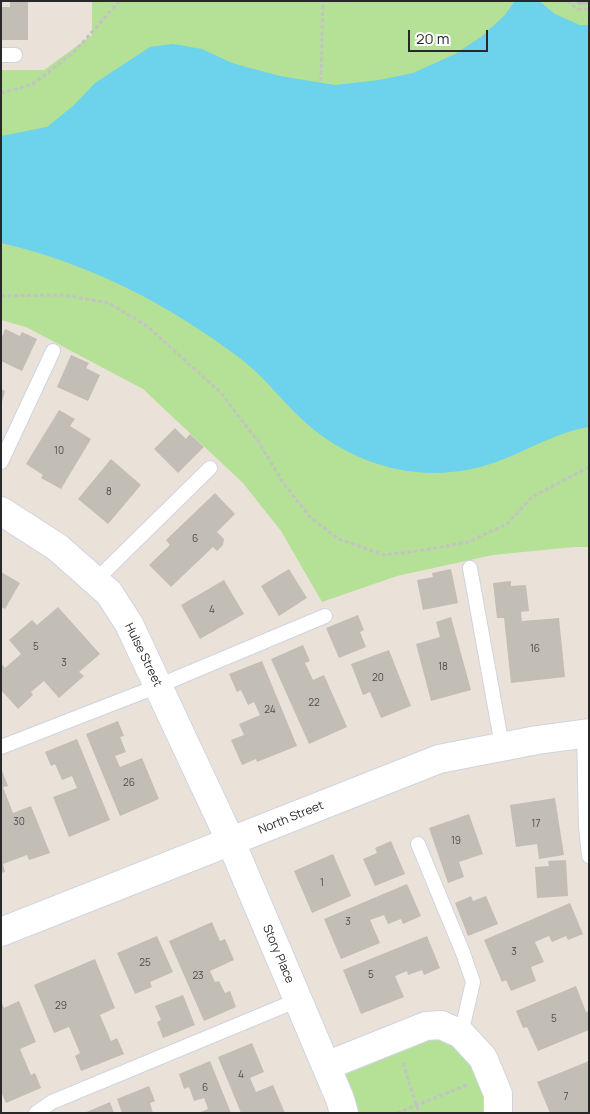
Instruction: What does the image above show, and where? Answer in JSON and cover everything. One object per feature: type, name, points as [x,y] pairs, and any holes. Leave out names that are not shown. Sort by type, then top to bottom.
[{"type":"street","name":"Hulse Street","points":[[1,511],[58,547],[109,593],[129,624],[231,842]]},
{"type":"street","name":"North Street","points":[[1,932],[439,759],[502,746],[587,733]]},
{"type":"street","name":"Story Place","points":[[231,842],[340,1099],[344,1113]]},
{"type":"street","points":[[326,1066],[426,1026],[442,1025],[461,1034],[483,1058],[498,1094],[498,1113]]},
{"type":"lane","points":[[1,462],[53,351]]},
{"type":"lane","points":[[95,581],[210,468]]},
{"type":"lane","points":[[470,568],[502,746]]},
{"type":"lane","points":[[2,746],[158,686],[325,616]]},
{"type":"lane","points":[[587,733],[586,827],[589,856]]},
{"type":"lane","points":[[418,844],[463,953],[472,982],[461,1034]]},
{"type":"lane","points":[[36,1113],[52,1102],[298,1000]]},
{"type":"path","points":[[1,93],[33,84],[74,52],[118,3],[122,1]]},
{"type":"path","points":[[308,1],[352,1]]},
{"type":"path","points":[[321,81],[324,1]]},
{"type":"path","points":[[567,1],[578,9],[589,9]]},
{"type":"path","points":[[1,296],[64,295],[109,303],[147,326],[220,392],[258,441],[284,484],[311,518],[339,539],[384,555],[468,542],[508,524],[532,497],[589,468]]},
{"type":"path","points":[[395,1038],[419,1113]]},
{"type":"path","points":[[397,1113],[490,1076]]},
{"type":"green space","points":[[92,1],[589,1],[589,547],[493,555],[397,576],[322,602],[281,531],[243,483],[143,389],[26,327],[1,320],[1,70],[44,70],[92,35]]},
{"type":"green space","points":[[426,1026],[461,1034],[498,1113],[344,1113],[326,1066]]},
{"type":"water","points":[[515,1],[539,1],[555,14],[580,25],[589,25],[589,427],[545,441],[487,465],[452,472],[434,473],[399,470],[366,460],[334,444],[320,434],[306,423],[241,359],[186,321],[127,288],[97,274],[66,262],[1,243],[1,136],[47,127],[73,106],[95,83],[150,47],[173,44],[202,49],[232,63],[280,76],[335,85],[379,80],[413,73],[455,54],[481,37],[504,16]]},
{"type":"building","points":[[10,1],[28,1],[28,40],[1,40],[1,7],[10,7]]},
{"type":"building","points":[[575,1],[589,1],[589,4],[578,5]]},
{"type":"building","points":[[5,329],[20,336],[22,332],[37,339],[22,371],[1,361],[1,339]]},
{"type":"building","points":[[71,355],[89,363],[86,368],[100,375],[88,401],[57,387]]},
{"type":"building","points":[[1,389],[5,391],[2,402],[1,402]]},
{"type":"building","points":[[59,410],[75,419],[70,426],[91,439],[61,489],[41,478],[43,475],[26,464]]},
{"type":"building","points":[[175,428],[186,439],[190,434],[204,447],[178,473],[154,449]]},
{"type":"building","points":[[111,459],[141,485],[108,524],[78,499]]},
{"type":"building","points":[[215,493],[235,514],[217,532],[224,539],[223,545],[217,551],[213,547],[171,587],[149,565],[170,545],[166,540]]},
{"type":"building","points":[[289,569],[307,598],[279,616],[261,586]]},
{"type":"building","points":[[451,569],[458,603],[423,610],[417,580],[433,577],[432,573]]},
{"type":"building","points":[[1,572],[20,583],[5,609],[1,607]]},
{"type":"building","points":[[224,580],[244,614],[200,639],[181,605]]},
{"type":"building","points":[[511,581],[511,586],[526,585],[529,611],[521,612],[522,621],[559,618],[565,677],[511,683],[504,618],[497,618],[493,583]]},
{"type":"building","points":[[58,607],[100,654],[79,672],[84,676],[59,698],[44,681],[31,692],[33,695],[18,709],[1,690],[1,663],[5,668],[21,654],[9,640],[32,620],[37,625]]},
{"type":"building","points":[[358,615],[364,630],[360,632],[366,647],[339,658],[326,628]]},
{"type":"building","points":[[451,617],[471,690],[431,701],[416,644],[440,637],[436,622]]},
{"type":"building","points":[[303,645],[310,661],[305,663],[313,680],[324,675],[347,727],[309,744],[271,659]]},
{"type":"building","points":[[389,650],[411,706],[381,718],[370,692],[363,695],[351,664]]},
{"type":"building","points":[[262,661],[297,746],[257,762],[256,759],[242,765],[231,740],[244,735],[239,724],[260,715],[254,702],[248,705],[241,690],[237,692],[229,674]]},
{"type":"building","points":[[118,721],[124,736],[120,737],[126,752],[115,756],[120,767],[142,758],[159,799],[120,816],[86,734]]},
{"type":"building","points":[[77,739],[110,820],[69,837],[53,797],[77,788],[72,776],[62,780],[55,764],[51,766],[45,752]]},
{"type":"building","points":[[1,768],[8,786],[3,787],[13,813],[31,806],[50,853],[29,860],[27,855],[3,864],[5,872],[1,873]]},
{"type":"building","points":[[555,798],[564,855],[539,859],[537,844],[516,847],[510,805]]},
{"type":"building","points":[[469,814],[483,854],[459,862],[464,877],[448,883],[429,828]]},
{"type":"building","points":[[391,841],[405,874],[375,886],[363,859],[377,853],[375,848]]},
{"type":"building","points":[[333,854],[351,896],[312,913],[294,871]]},
{"type":"building","points":[[566,860],[568,896],[537,898],[535,867],[549,866],[548,861]]},
{"type":"building","points":[[407,884],[421,916],[403,924],[401,919],[388,924],[384,915],[370,920],[380,943],[341,959],[324,919]]},
{"type":"building","points":[[471,896],[473,901],[486,896],[498,924],[468,936],[455,903]]},
{"type":"building","points":[[570,903],[583,934],[568,940],[566,936],[552,942],[549,936],[535,942],[544,962],[531,967],[536,981],[511,991],[506,980],[502,982],[484,940]]},
{"type":"building","points":[[212,922],[220,941],[225,939],[234,960],[210,971],[215,982],[219,981],[225,993],[230,991],[236,1007],[204,1021],[169,941]]},
{"type":"building","points":[[157,936],[173,972],[150,982],[152,987],[135,994],[117,953]]},
{"type":"building","points":[[427,936],[440,968],[424,975],[422,970],[408,975],[407,971],[395,976],[404,997],[361,1014],[343,970]]},
{"type":"building","points":[[95,959],[115,1008],[100,1015],[111,1041],[117,1038],[124,1054],[81,1071],[75,1056],[80,1053],[69,1027],[54,1033],[34,985]]},
{"type":"building","points":[[576,986],[586,1012],[589,1011],[589,1030],[538,1051],[527,1027],[523,1028],[516,1011]]},
{"type":"building","points":[[183,995],[195,1025],[163,1038],[157,1022],[161,1020],[155,1006]]},
{"type":"building","points":[[1,1001],[4,1008],[19,1001],[36,1042],[20,1049],[31,1075],[35,1073],[41,1088],[6,1103],[1,1092]]},
{"type":"building","points":[[252,1043],[264,1072],[250,1078],[256,1092],[273,1085],[285,1113],[241,1113],[218,1057]]},
{"type":"building","points":[[210,1061],[231,1113],[198,1113],[208,1109],[204,1098],[194,1101],[189,1087],[184,1089],[179,1074]]},
{"type":"building","points":[[589,1061],[589,1113],[550,1113],[537,1082]]},
{"type":"building","points":[[149,1086],[155,1101],[150,1103],[153,1113],[122,1113],[117,1099]]},
{"type":"building","points":[[110,1102],[114,1113],[84,1113]]}]
